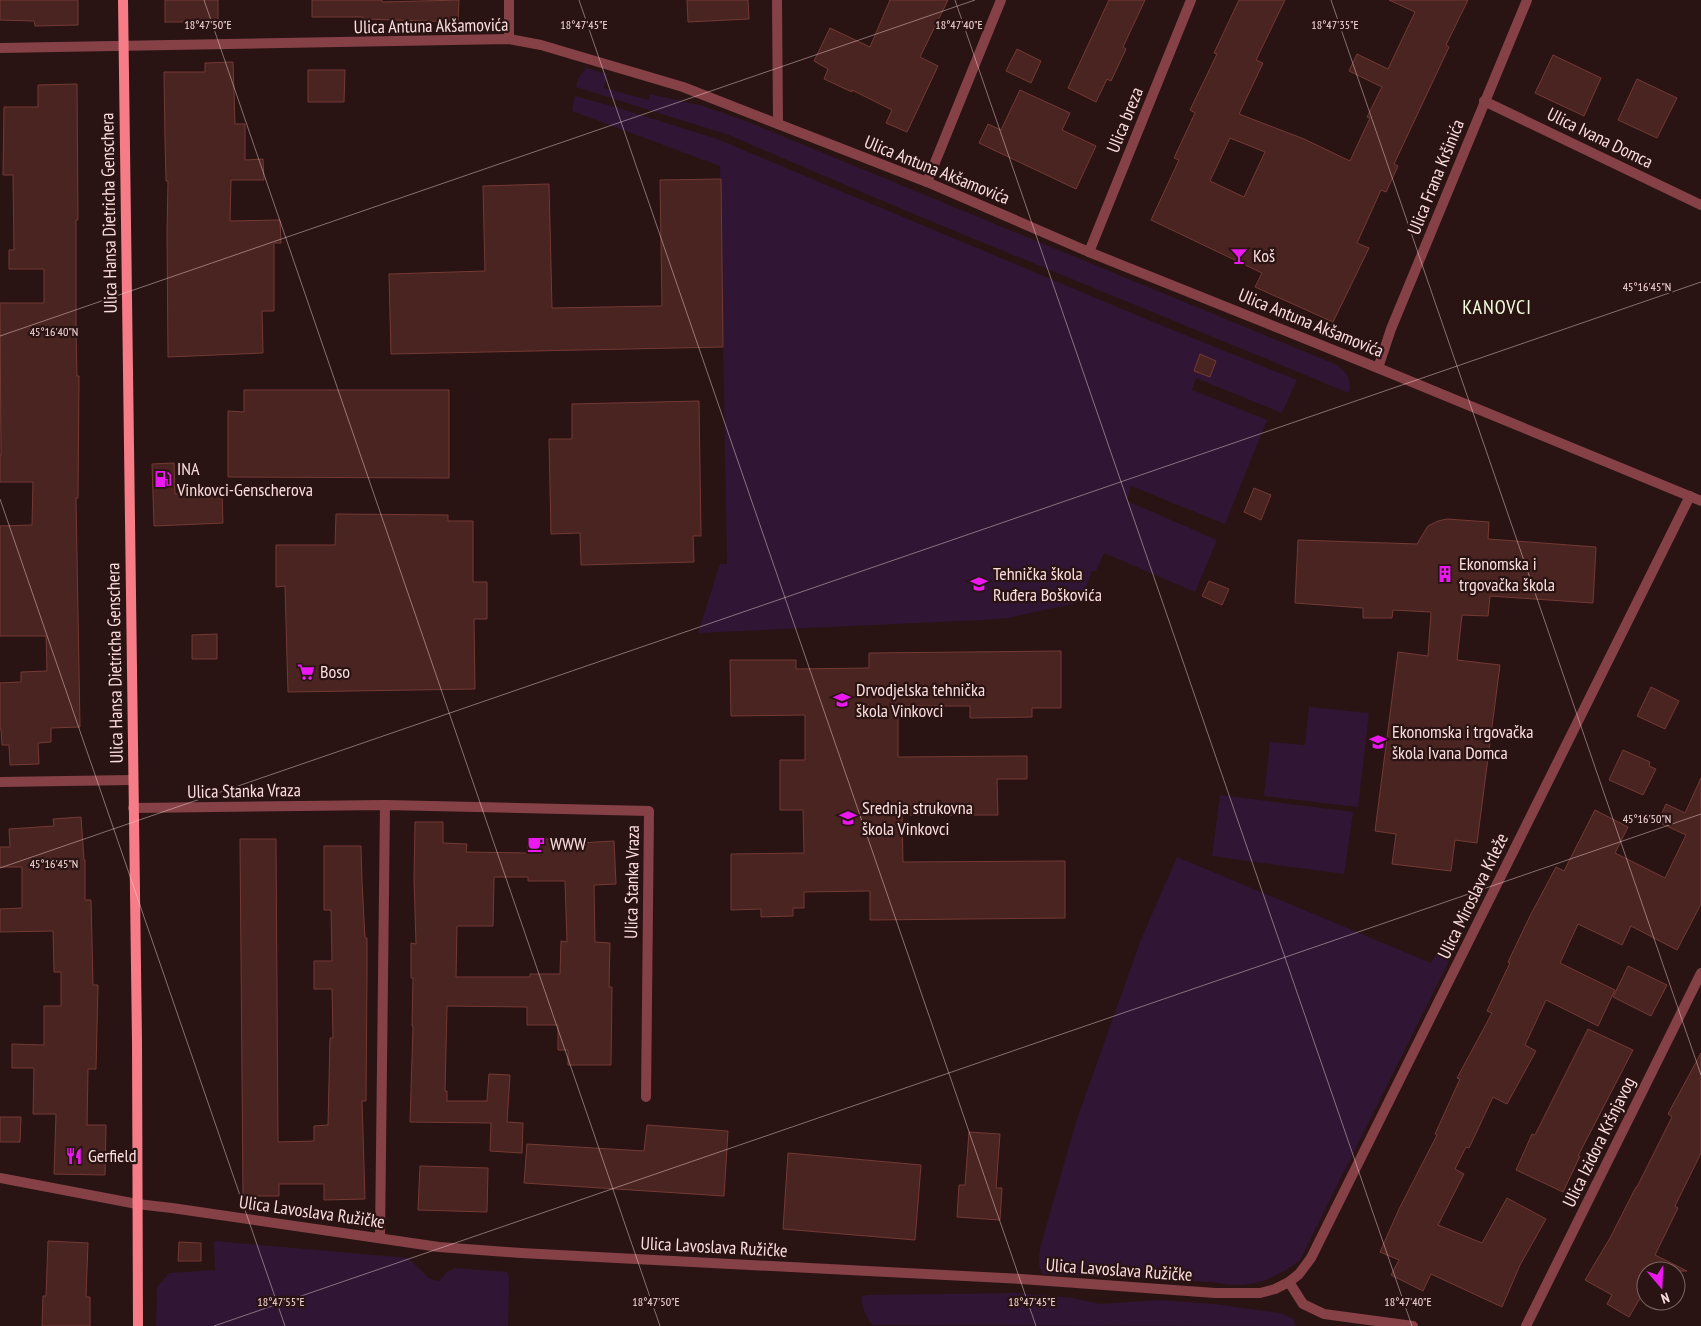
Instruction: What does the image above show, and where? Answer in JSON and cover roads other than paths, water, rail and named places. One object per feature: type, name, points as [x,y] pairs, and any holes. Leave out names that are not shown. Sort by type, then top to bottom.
[{"type":"main road","name":"Ulica Hansa Dietricha Genschera","points":[[123,0],[137,1041],[138,1326]]},
{"type":"street","points":[[509,0],[509,40]]},
{"type":"street","points":[[776,0],[778,124]]},
{"type":"street","points":[[927,182],[1001,0]]},
{"type":"street","name":"Ulica breza","points":[[1089,252],[1191,0]]},
{"type":"street","name":"Ulica Frana Kršinića","points":[[1378,368],[1394,320],[1527,0]]},
{"type":"street","name":"Ulica Antuna Akšamovića","points":[[0,48],[509,40],[541,45],[683,87],[927,182],[1089,252],[1701,501]]},
{"type":"street","name":"Ulica Ivana Domca","points":[[1484,101],[1701,205]]},
{"type":"street","name":"Ulica Miroslava Krleže","points":[[1289,1282],[1299,1274],[1311,1258],[1690,496]]},
{"type":"street","points":[[0,782],[132,780]]},
{"type":"street","points":[[380,1238],[386,805]]},
{"type":"street","name":"Ulica Stanka Vraza","points":[[133,808],[386,805],[649,811],[646,1098]]},
{"type":"street","name":"Ulica Izidora Kršnjavog","points":[[1526,1326],[1701,973]]},
{"type":"street","name":"Ulica Lavoslava Ružičke","points":[[0,1178],[137,1204],[439,1247],[1021,1279],[1215,1293],[1260,1293],[1275,1289],[1289,1282]]},
{"type":"street","points":[[1289,1282],[1303,1304],[1324,1314],[1413,1326]]},
{"type":"place","name":"Koš","points":[[1239,256]]},
{"type":"place","name":"INA Vinkovci-Genscherova","points":[[163,479]]},
{"type":"place","name":"Ekonomska i trgovačka škola","points":[[1445,574]]},
{"type":"place","name":"Tehnička škola Ruđera Boškovića","points":[[979,584]]},
{"type":"place","name":"Boso","points":[[306,672]]},
{"type":"place","name":"Drvodjelska tehnička škola Vinkovci","points":[[842,700]]},
{"type":"place","name":"Ekonomska i trgovačka škola Ivana Domca","points":[[1378,742]]},
{"type":"place","name":"Srednja strukovna škola Vinkovci","points":[[848,818]]},
{"type":"place","name":"WWW","points":[[536,844]]},
{"type":"place","name":"Gerfield","points":[[74,1156]]},
{"type":"district","name":"KANOVCI","points":[[1497,307]]}]
